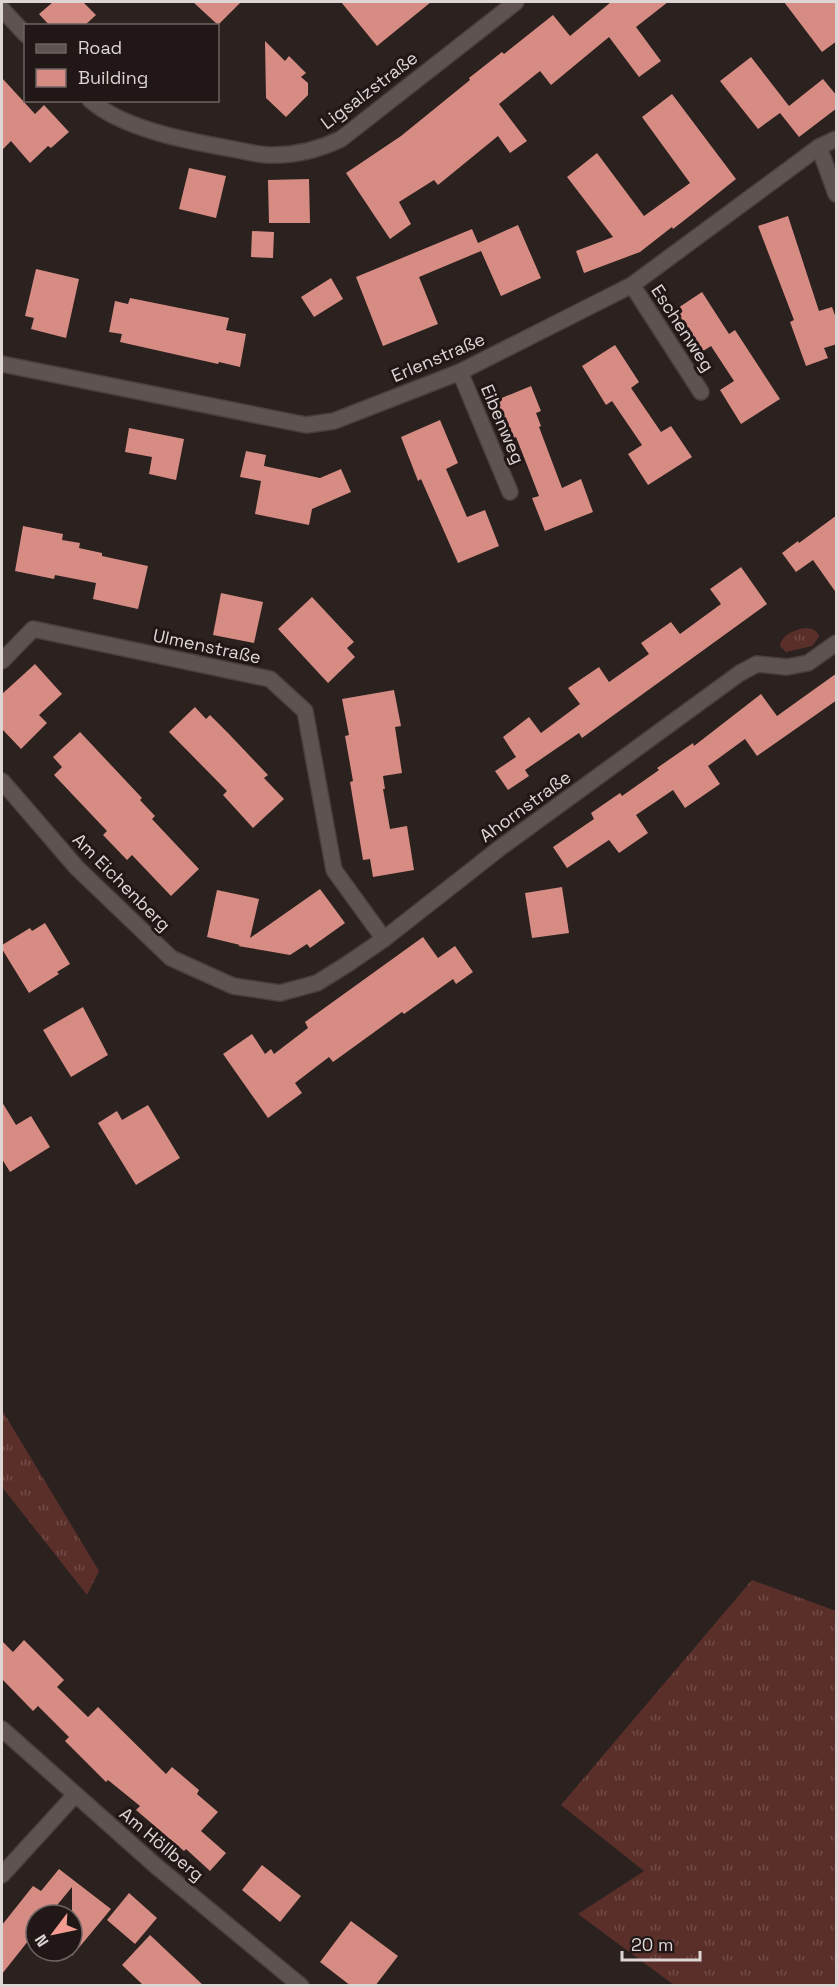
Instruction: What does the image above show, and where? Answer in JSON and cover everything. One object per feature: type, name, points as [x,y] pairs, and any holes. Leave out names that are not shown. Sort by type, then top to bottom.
[{"type":"street","name":"Ligsalzstraße","points":[[92,102],[100,109],[139,127],[212,145],[272,156],[304,152],[324,147],[341,139],[516,2]]},
{"type":"street","points":[[2,9],[24,33]]},
{"type":"street","name":"Erlenstraße","points":[[2,364],[306,425],[334,421],[460,372],[632,285],[819,147],[837,139]]},
{"type":"street","points":[[819,147],[837,194]]},
{"type":"street","name":"Eschenweg","points":[[632,285],[701,392]]},
{"type":"street","name":"Eibenweg","points":[[460,372],[510,492]]},
{"type":"street","name":"Ulmenstraße","points":[[2,661],[33,629],[270,679],[305,711],[334,870],[384,939]]},
{"type":"street","name":"Ahornstraße","points":[[233,986],[280,993],[317,983],[384,939],[500,848],[740,673],[757,664],[787,667],[808,663],[837,644]]},
{"type":"street","name":"Am Eichenberg","points":[[2,781],[77,868],[171,958],[233,986]]},
{"type":"street","name":"Am Höllberg","points":[[2,1729],[156,1866],[301,1986]]},
{"type":"street","points":[[2,1875],[75,1795]]},
{"type":"green space","points":[[805,628],[814,630],[818,634],[819,637],[812,646],[786,652],[780,646],[783,638],[793,631]]},
{"type":"green space","points":[[2,1410],[99,1571],[87,1595],[2,1487]]},
{"type":"green space","points":[[752,1580],[836,1611],[836,1985],[674,1985],[578,1914],[644,1871],[561,1805]]},
{"type":"building","points":[[53,2],[83,2],[96,15],[86,24],[48,24],[39,14]]},
{"type":"building","points":[[193,2],[241,2],[219,24]]},
{"type":"building","points":[[341,2],[431,2],[377,46]]},
{"type":"building","points":[[611,2],[668,2],[636,27],[661,61],[639,77],[609,37],[551,85],[540,71],[499,104],[527,141],[510,153],[498,136],[438,185],[434,180],[399,202],[411,224],[390,239],[346,173],[401,136],[470,80],[469,78],[502,52],[504,54],[553,15],[570,36]]},
{"type":"building","points":[[784,2],[837,2],[837,41],[822,52]]},
{"type":"building","points":[[265,41],[285,61],[289,56],[306,73],[301,77],[308,83],[308,95],[286,117],[266,98]]},
{"type":"building","points":[[751,57],[789,106],[823,79],[837,96],[837,108],[799,137],[780,113],[758,129],[720,81]]},
{"type":"building","points":[[2,78],[35,114],[44,105],[69,132],[51,148],[48,146],[30,163],[11,141],[2,150]]},
{"type":"building","points":[[672,94],[736,179],[640,252],[584,273],[576,251],[613,237],[567,177],[597,153],[644,216],[690,183],[642,117]]},
{"type":"building","points":[[189,168],[226,176],[216,218],[179,209]]},
{"type":"building","points":[[309,179],[310,223],[269,223],[268,180]]},
{"type":"building","points":[[788,216],[819,311],[832,307],[837,321],[837,344],[824,348],[828,358],[806,366],[790,322],[794,320],[758,226]]},
{"type":"building","points":[[518,225],[541,278],[501,296],[481,251],[419,277],[438,324],[383,346],[356,277],[472,229],[478,243]]},
{"type":"building","points":[[252,231],[274,232],[273,258],[251,257]]},
{"type":"building","points":[[36,269],[79,279],[66,338],[31,329],[34,318],[25,316]]},
{"type":"building","points":[[331,278],[343,299],[314,317],[301,297]]},
{"type":"building","points":[[702,292],[729,334],[735,330],[780,399],[741,424],[720,390],[734,381],[711,346],[700,353],[672,312]]},
{"type":"building","points":[[130,298],[229,318],[226,330],[246,334],[240,367],[120,342],[122,334],[109,332],[115,301],[128,304]]},
{"type":"building","points":[[615,345],[639,382],[631,388],[661,432],[671,426],[692,457],[648,485],[628,454],[642,445],[612,401],[606,405],[582,366]]},
{"type":"building","points":[[531,386],[541,411],[536,413],[541,426],[539,427],[562,488],[581,479],[593,512],[545,531],[532,498],[539,496],[516,437],[508,440],[492,402]]},
{"type":"building","points":[[440,420],[458,463],[446,469],[467,517],[485,510],[499,546],[458,563],[421,479],[418,481],[401,437]]},
{"type":"building","points":[[129,428],[184,439],[176,480],[149,474],[152,457],[125,452]]},
{"type":"building","points":[[246,451],[266,455],[264,466],[320,478],[341,469],[351,492],[312,509],[309,525],[255,514],[261,481],[240,477]]},
{"type":"building","points":[[837,515],[837,594],[813,560],[796,572],[782,553]]},
{"type":"building","points":[[23,526],[63,534],[62,540],[80,543],[79,548],[102,553],[102,556],[148,566],[138,609],[93,599],[96,583],[55,575],[54,579],[15,571]]},
{"type":"building","points":[[741,567],[767,604],[582,738],[579,733],[525,770],[529,776],[508,790],[495,771],[516,757],[503,737],[529,717],[541,733],[580,704],[568,688],[599,667],[609,682],[649,654],[641,643],[671,622],[680,634],[721,604],[710,589]]},
{"type":"building","points":[[221,593],[263,602],[254,643],[213,635]]},
{"type":"building","points":[[312,597],[354,642],[347,648],[355,657],[328,683],[278,629]]},
{"type":"building","points":[[35,664],[62,694],[39,715],[47,723],[21,749],[2,729],[2,694]]},
{"type":"building","points":[[837,673],[837,700],[757,756],[745,739],[708,766],[720,784],[685,808],[673,790],[636,815],[648,833],[619,853],[609,840],[567,868],[553,847],[594,819],[591,813],[620,793],[622,796],[693,743],[694,746],[761,694],[777,716]]},
{"type":"building","points":[[394,690],[401,726],[395,727],[402,773],[383,776],[385,789],[383,789],[390,829],[407,826],[414,870],[373,877],[370,859],[363,860],[350,782],[353,781],[345,736],[349,735],[342,699]]},
{"type":"building","points":[[195,707],[206,719],[210,715],[229,734],[268,775],[264,778],[284,799],[253,828],[223,795],[227,791],[169,732]]},
{"type":"building","points":[[80,732],[142,798],[140,800],[155,816],[152,819],[199,869],[171,896],[132,855],[127,860],[103,835],[107,831],[54,775],[62,767],[53,757]]},
{"type":"building","points":[[562,887],[569,933],[532,938],[525,893]]},
{"type":"building","points":[[320,889],[345,923],[310,948],[307,944],[290,955],[238,946],[240,945],[207,937],[217,890],[259,899],[250,938]]},
{"type":"building","points":[[45,923],[70,964],[57,972],[59,974],[29,993],[2,949],[2,945],[30,928],[32,931]]},
{"type":"building","points":[[423,937],[438,958],[455,946],[473,972],[456,984],[453,979],[404,1014],[402,1012],[333,1062],[329,1057],[295,1083],[302,1093],[268,1118],[223,1054],[252,1034],[265,1054],[271,1049],[274,1054],[308,1028],[305,1022]]},
{"type":"building","points":[[83,1007],[108,1055],[71,1077],[43,1030]]},
{"type":"building","points":[[2,1102],[16,1125],[31,1116],[50,1147],[10,1172],[2,1159]]},
{"type":"building","points":[[148,1105],[180,1158],[136,1185],[98,1123],[117,1111],[122,1120]]},
{"type":"building","points":[[24,1640],[64,1680],[57,1687],[88,1717],[98,1707],[166,1774],[172,1767],[199,1790],[197,1794],[218,1812],[201,1831],[226,1853],[210,1871],[136,1810],[140,1806],[108,1780],[106,1782],[65,1741],[69,1737],[38,1706],[33,1711],[2,1679],[2,1641],[13,1652]]},
{"type":"building","points":[[262,1865],[301,1896],[280,1922],[242,1890]]},
{"type":"building","points":[[59,1869],[111,1909],[84,1942],[84,1903],[72,1903],[72,1887],[59,1903],[24,1903],[24,1946],[2,1974],[2,1925],[33,1886],[41,1891]]},
{"type":"building","points":[[129,1893],[157,1918],[135,1944],[107,1920]]},
{"type":"building","points":[[351,1921],[398,1956],[375,1986],[351,1986],[320,1962]]},
{"type":"building","points":[[150,1935],[204,1986],[144,1986],[122,1965]]}]
